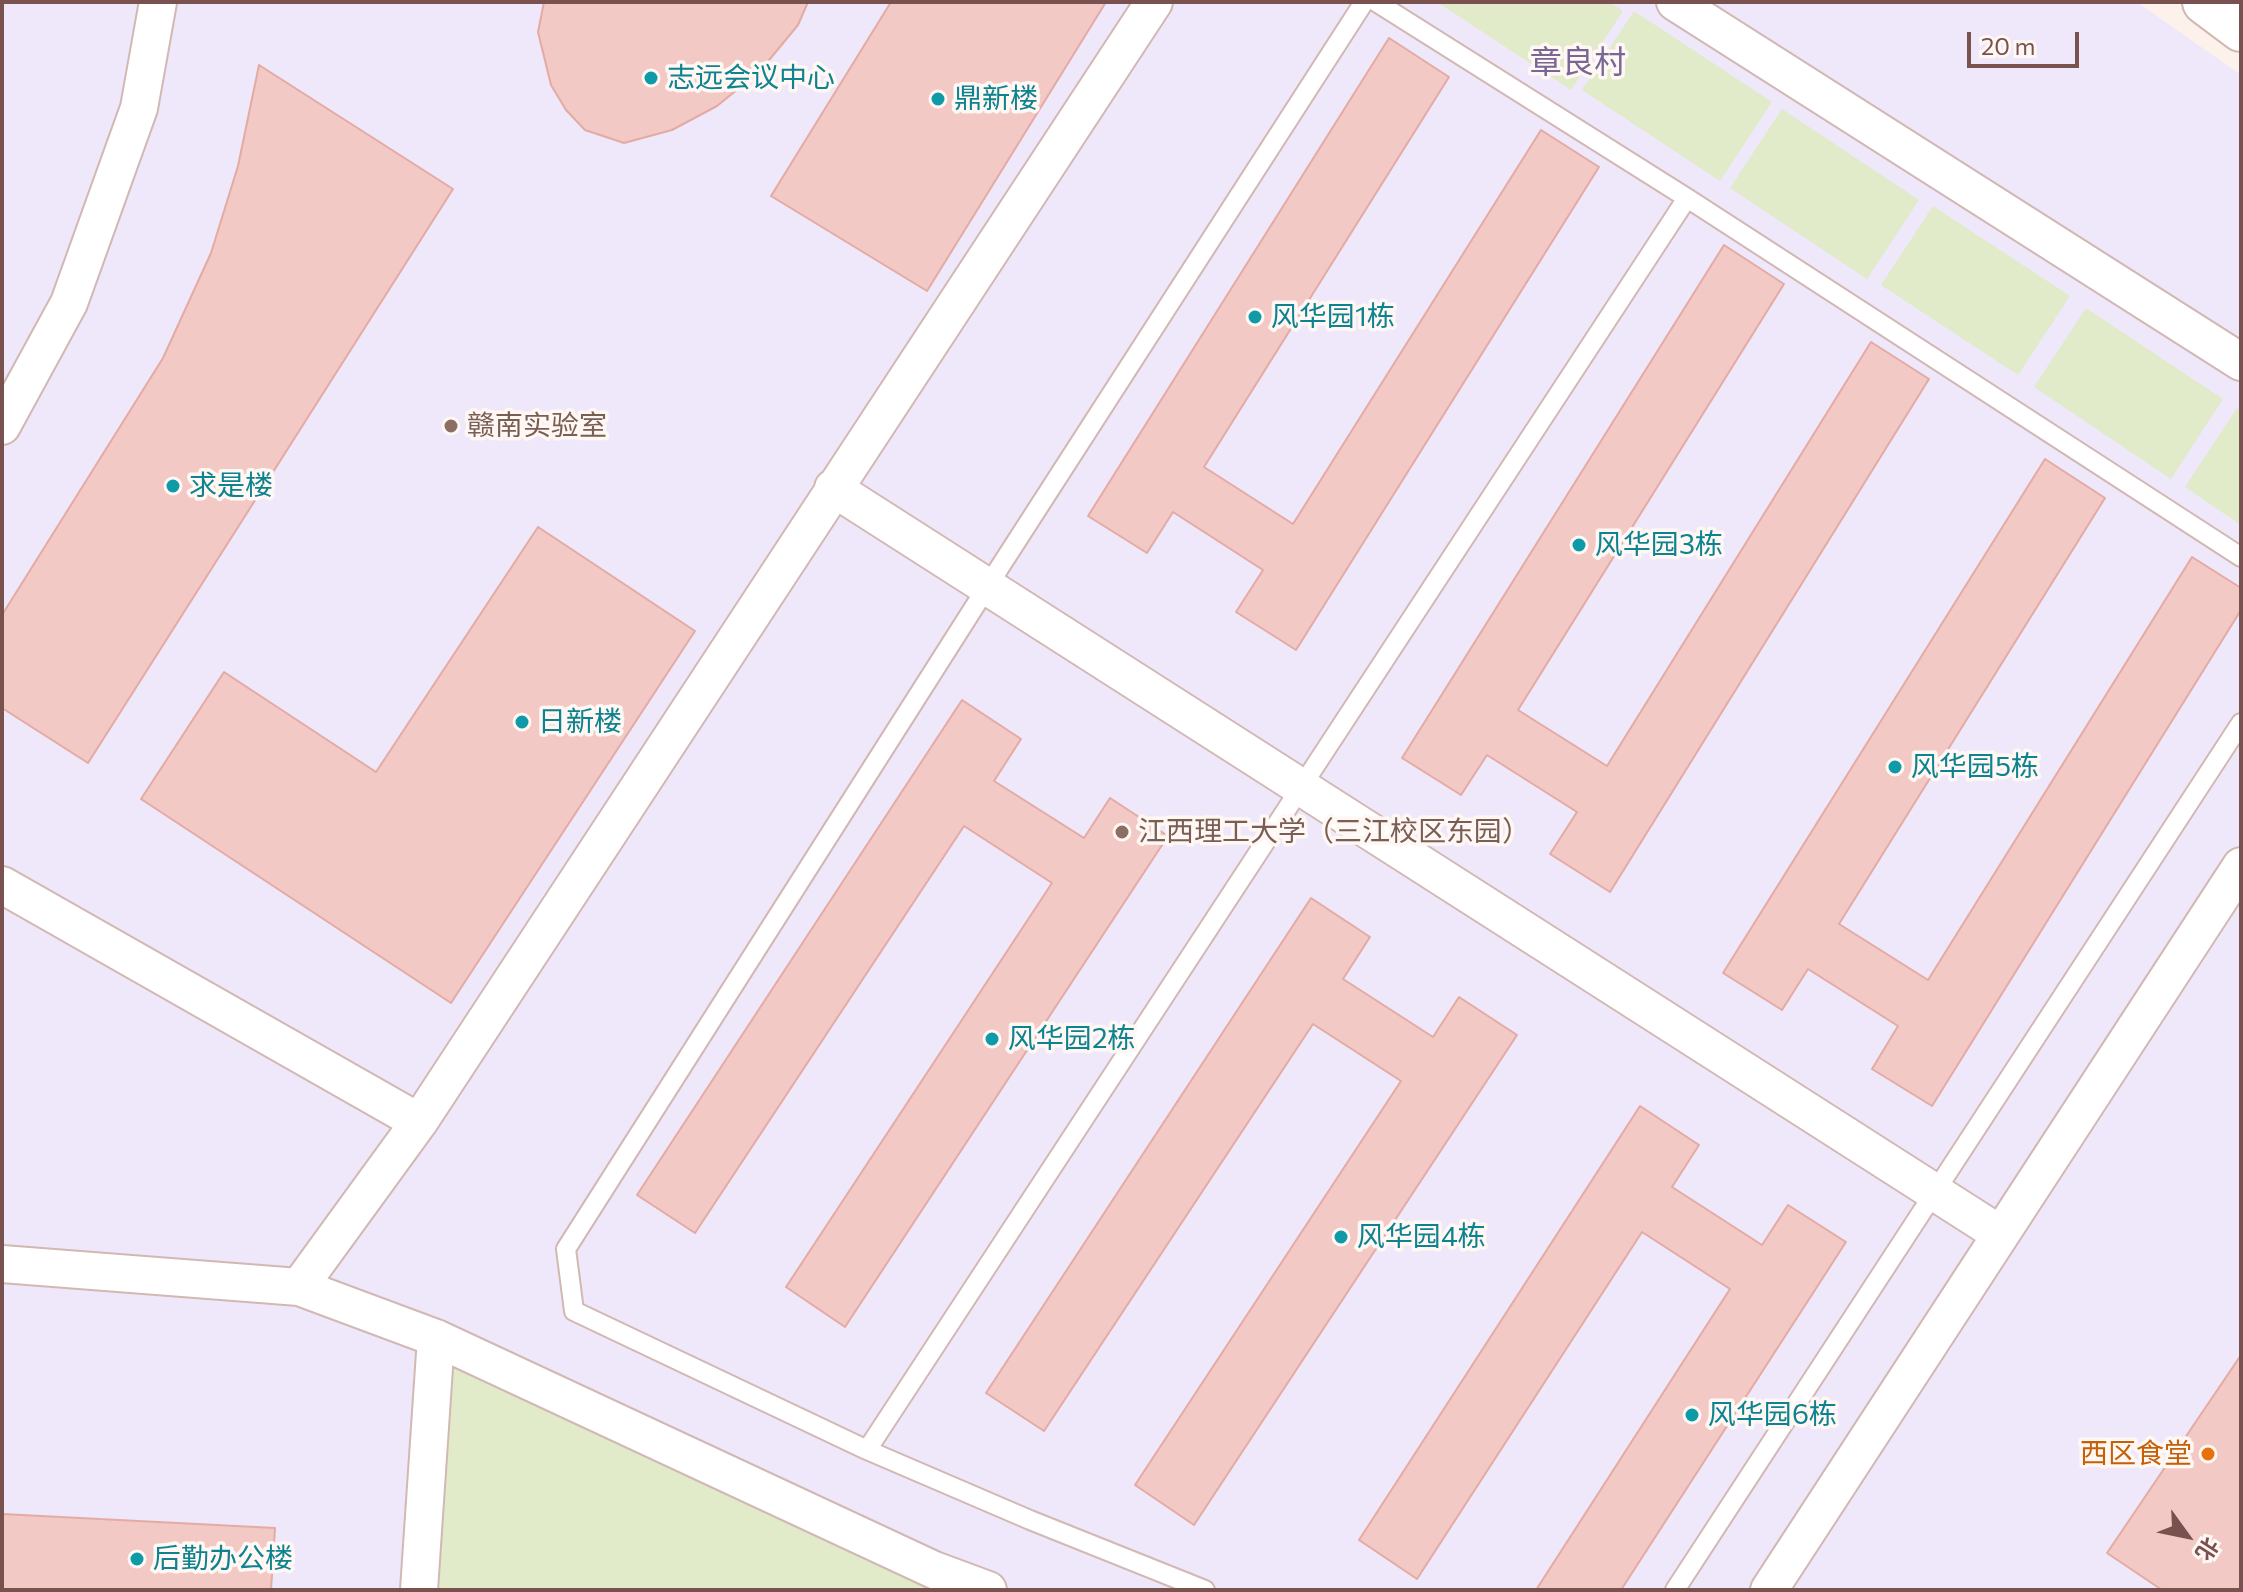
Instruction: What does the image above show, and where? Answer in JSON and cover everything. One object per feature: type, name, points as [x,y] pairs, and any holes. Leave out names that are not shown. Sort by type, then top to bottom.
[{"type":"street","points":[[2,426],[69,303],[139,108],[158,2]]},
{"type":"street","points":[[299,1287],[419,1122],[1154,2]]},
{"type":"street","points":[[1675,2],[2241,362]]},
{"type":"street","points":[[2205,2],[2241,29]]},
{"type":"street","points":[[833,488],[2000,1234]]},
{"type":"street","points":[[1769,1590],[2241,866]]},
{"type":"street","points":[[2,885],[419,1122]]},
{"type":"street","points":[[2,1264],[299,1287],[436,1338],[934,1570],[988,1590]]},
{"type":"street","points":[[419,1590],[436,1338]]},
{"type":"lane","points":[[1205,1590],[867,1450],[574,1311],[566,1249],[1364,2]]},
{"type":"lane","points":[[1376,2],[1687,198],[2241,557]]},
{"type":"lane","points":[[867,1450],[1687,198]]},
{"type":"lane","points":[[1675,1590],[2241,723]]},
{"type":"shaded area","name":"江西理工大学（三江校区东园）","points":[[2,2],[2137,2],[2241,75],[2241,1590],[2,1590]]},
{"type":"green space","points":[[1437,2],[1609,2],[1623,11],[1571,90]]},
{"type":"green space","points":[[1634,11],[1772,102],[1720,181],[1582,90]]},
{"type":"green space","points":[[1782,109],[1919,200],[1867,279],[1730,188]]},
{"type":"green space","points":[[1933,206],[2070,296],[2018,375],[1881,285]]},
{"type":"green space","points":[[2086,308],[2223,399],[2171,479],[2034,387]]},
{"type":"green space","points":[[2237,408],[2241,411],[2241,525],[2185,487]]},
{"type":"green space","points":[[436,1338],[988,1590],[419,1590]]},
{"type":"building","name":"志远会议中心","points":[[544,2],[808,2],[798,25],[760,71],[717,106],[672,130],[624,143],[585,130],[566,110],[551,85],[538,32]]},
{"type":"building","name":"鼎新楼","points":[[891,2],[1106,2],[927,291],[771,196]]},
{"type":"building","name":"风华园1栋","points":[[1389,38],[1449,77],[1204,467],[1293,524],[1541,130],[1599,167],[1296,650],[1236,612],[1263,570],[1173,512],[1147,553],[1088,516]]},
{"type":"building","name":"求是楼","points":[[259,65],[453,189],[88,763],[2,708],[2,615],[163,358],[211,253],[238,166]]},
{"type":"building","name":"风华园3栋","points":[[1724,245],[1784,284],[1518,710],[1607,766],[1871,342],[1929,379],[1610,892],[1550,854],[1577,812],[1487,755],[1461,795],[1402,758]]},
{"type":"building","name":"风华园5栋","points":[[2045,459],[2105,498],[1839,924],[1928,980],[2192,557],[2241,588],[2241,610],[1932,1106],[1872,1069],[1898,1026],[1808,969],[1782,1010],[1723,973]]},
{"type":"building","name":"日新楼","points":[[538,527],[695,631],[451,1003],[141,799],[224,672],[376,772]]},
{"type":"building","name":"风华园2栋","points":[[962,700],[1021,739],[994,781],[1084,838],[1110,798],[1168,836],[845,1327],[786,1287],[1052,883],[964,826],[695,1233],[637,1195]]},
{"type":"building","name":"风华园4栋","points":[[1311,898],[1370,937],[1343,979],[1433,1037],[1459,997],[1517,1035],[1194,1525],[1135,1485],[1401,1081],[1313,1024],[1044,1431],[986,1393]]},
{"type":"building","name":"风华园6栋","points":[[1640,1106],[1699,1145],[1672,1187],[1762,1245],[1788,1205],[1846,1242],[1621,1590],[1536,1590],[1730,1289],[1642,1232],[1417,1579],[1359,1540]]},
{"type":"building","name":"西区食堂","points":[[2241,1355],[2241,1590],[2162,1590],[2107,1553]]},
{"type":"building","name":"后勤办公楼","points":[[2,1514],[275,1528],[271,1590],[2,1590]]},
{"type":"place","name":"志远会议中心","points":[[651,78]]},
{"type":"place","name":"鼎新楼","points":[[938,99]]},
{"type":"place","name":"风华园1栋","points":[[1255,317]]},
{"type":"place","name":"赣南实验室","points":[[451,426]]},
{"type":"place","name":"求是楼","points":[[173,486]]},
{"type":"place","name":"风华园3栋","points":[[1579,545]]},
{"type":"place","name":"日新楼","points":[[522,722]]},
{"type":"place","name":"风华园5栋","points":[[1895,767]]},
{"type":"place","name":"江西理工大学（三江校区东园）","points":[[1122,832]]},
{"type":"place","name":"风华园2栋","points":[[992,1039]]},
{"type":"place","name":"风华园4栋","points":[[1341,1237]]},
{"type":"place","name":"风华园6栋","points":[[1692,1415]]},
{"type":"place","name":"西区食堂","points":[[2208,1454]]},
{"type":"place","name":"后勤办公楼","points":[[137,1559]]},
{"type":"district","name":"章良村","points":[[1578,62]]}]
